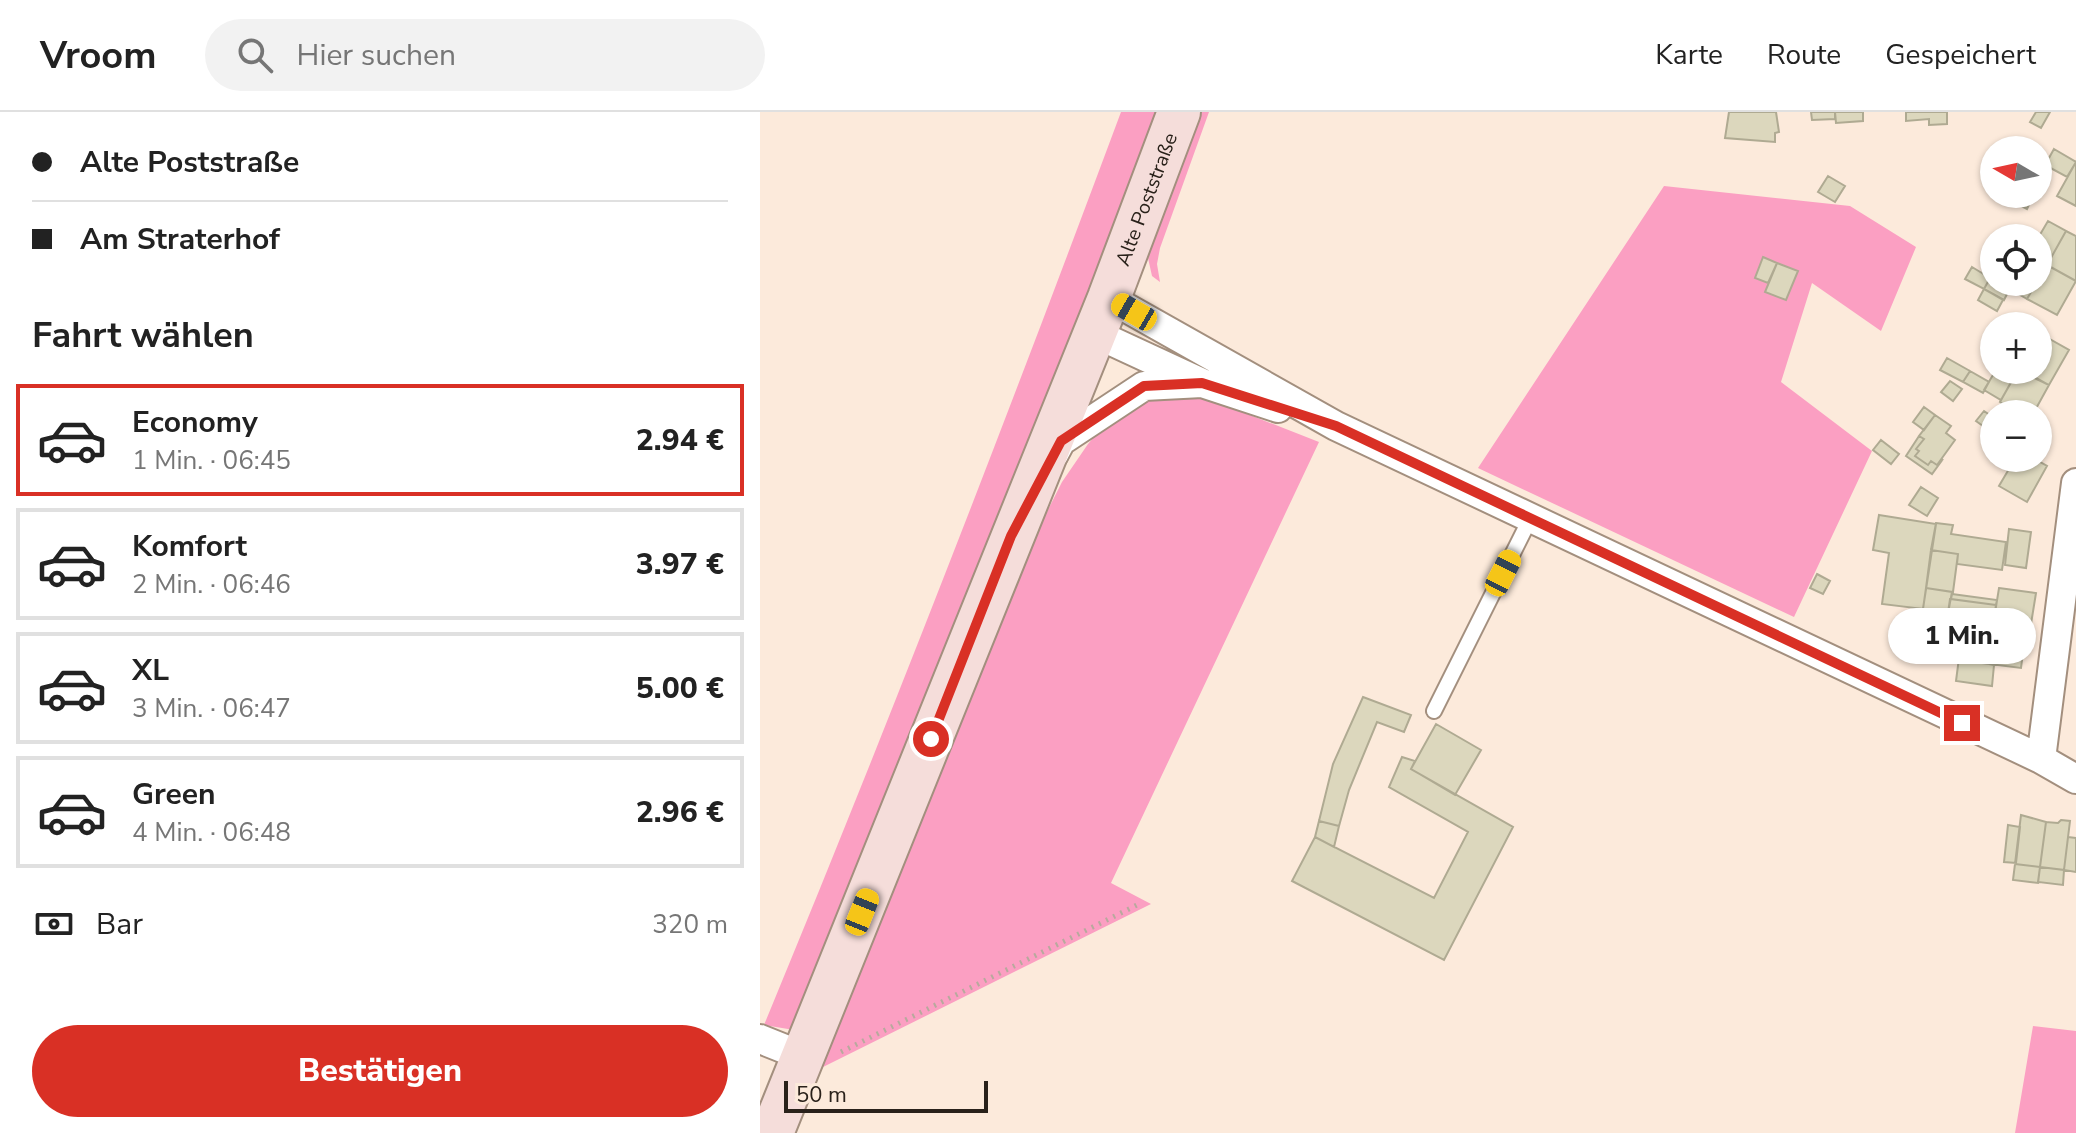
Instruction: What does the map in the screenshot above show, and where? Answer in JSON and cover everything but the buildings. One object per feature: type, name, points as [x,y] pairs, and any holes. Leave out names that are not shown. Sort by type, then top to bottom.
[{"type":"street","name":"Alte Poststraße","points":[[772,1133],[1101,315],[1179,112]]},
{"type":"street","points":[[1101,315],[1202,383],[1336,426]]},
{"type":"street","points":[[1101,315],[2041,759],[2076,779]]},
{"type":"street","points":[[1011,536],[1061,441],[1144,386],[1202,383]]},
{"type":"street","points":[[2041,759],[2076,483]]},
{"type":"street","points":[[760,1039],[805,1057]]},
{"type":"lane","points":[[1434,711],[1531,517]]},
{"type":"path","points":[[805,1057],[841,1052],[1137,905]]},
{"type":"shaded area","points":[[1121,112],[1156,112],[1096,273],[794,1030],[764,1025],[947,570]]},
{"type":"shaded area","points":[[1202,112],[1209,112],[1160,248],[1157,264],[1160,282],[1152,276],[1148,258]]},
{"type":"shaded area","points":[[1664,186],[1850,206],[1916,247],[1881,331],[1812,283],[1781,382],[1872,451],[1794,617],[1478,468]]},
{"type":"shaded area","points":[[1175,393],[1209,399],[1319,442],[1111,883],[1151,904],[817,1070],[1004,597],[1062,482],[1110,418],[1140,400]]},
{"type":"shaded area","points":[[2033,1026],[2076,1031],[2076,1133],[2015,1133]]},
{"type":"route","points":[[931,739],[1011,536],[1061,441],[1144,386],[1202,383],[1336,426],[1962,723]]}]
